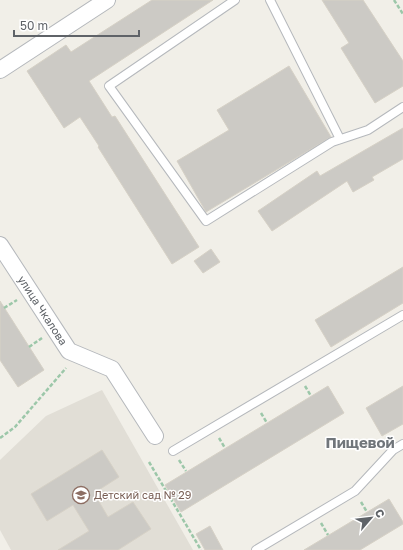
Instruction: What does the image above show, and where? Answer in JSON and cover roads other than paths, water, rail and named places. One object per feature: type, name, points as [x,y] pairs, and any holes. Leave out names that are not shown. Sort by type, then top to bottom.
[{"type":"street","points":[[0,70],[107,0]]},
{"type":"street","name":"улица Чкалова","points":[[0,244],[69,351],[112,369],[155,436]]},
{"type":"lane","points":[[235,0],[109,86],[206,221],[332,142],[368,130],[403,107]]},
{"type":"lane","points":[[270,0],[340,139]]},
{"type":"lane","points":[[173,451],[403,315]]},
{"type":"lane","points":[[256,550],[355,491],[393,450],[403,444]]},
{"type":"place","name":"Детский сад № 29","points":[[81,495]]},
{"type":"district","name":"Пищевой","points":[[360,443]]}]
